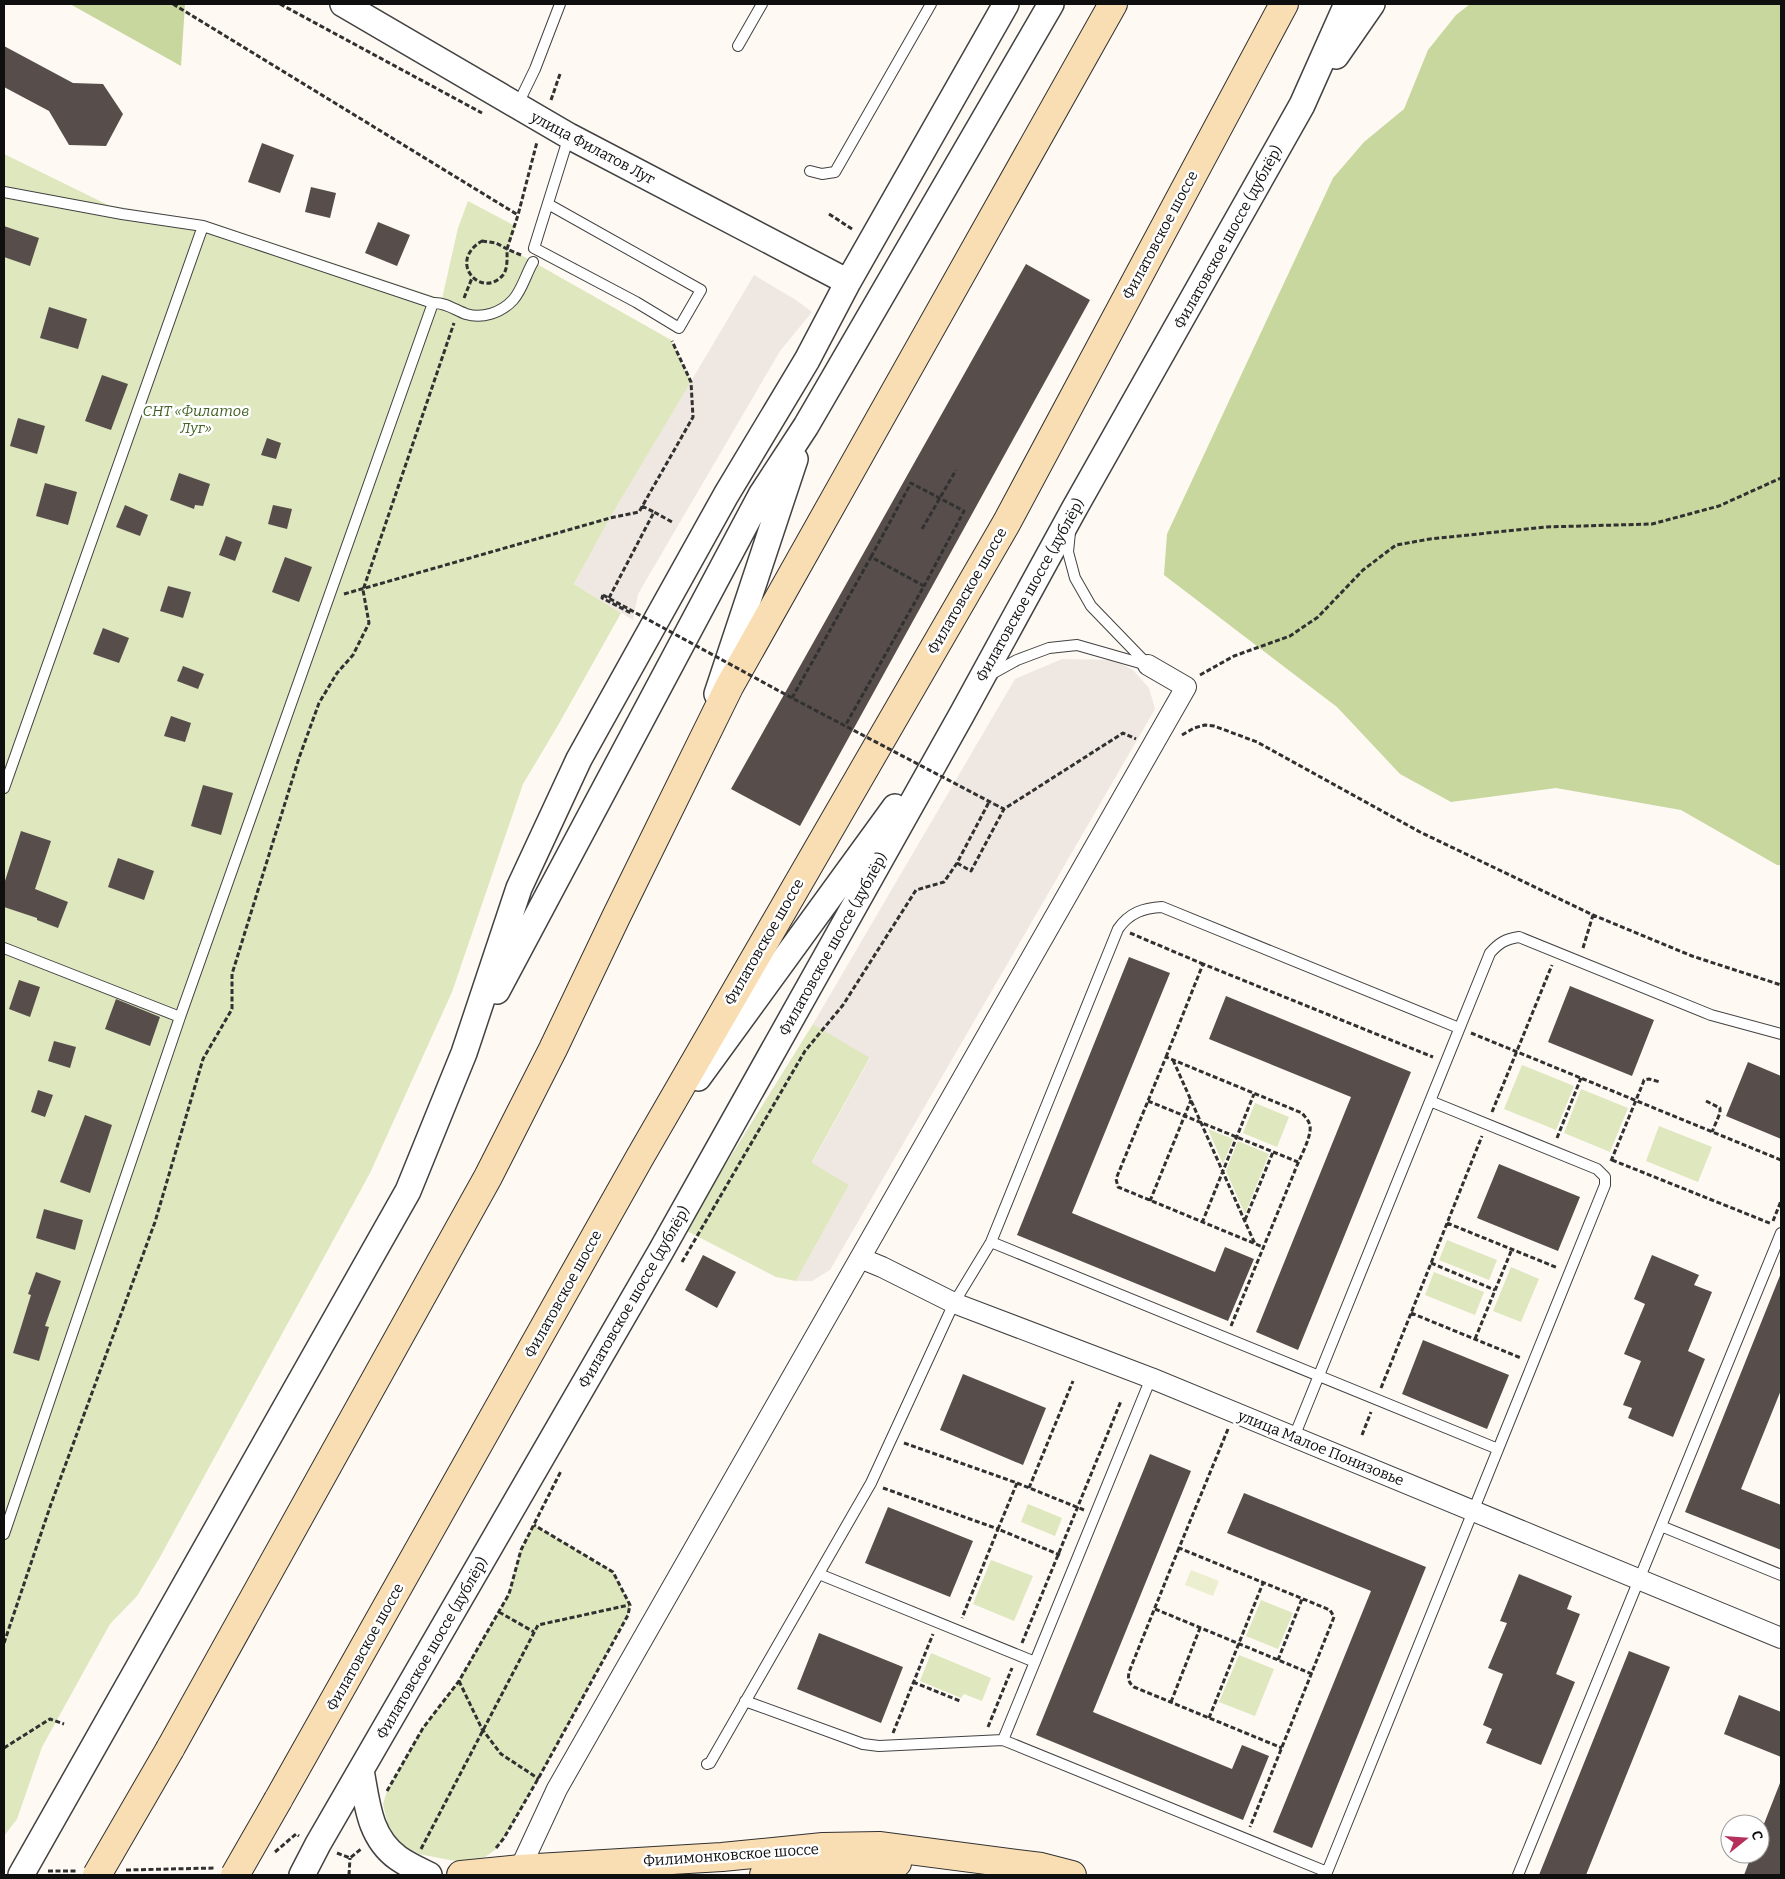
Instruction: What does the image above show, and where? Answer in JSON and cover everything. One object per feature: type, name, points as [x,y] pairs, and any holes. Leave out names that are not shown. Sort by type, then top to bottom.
[{"type":"main road","points":[[100,1872],[488,1177],[554,1049],[616,917],[729,687],[1113,4]]},
{"type":"main road","name":"Филатовское шоссе","points":[[227,1872],[278,1800],[640,1157],[1006,522],[1284,4]]},
{"type":"main road","name":"Филимонковское шоссе","points":[[461,1875],[722,1857],[823,1847],[879,1846],[1042,1867],[1072,1875]]},
{"type":"main road","name":"Филимонковское шоссе","points":[[764,1875],[926,1860],[971,1859]]},
{"type":"street","name":"улица Филатов Луг","points":[[343,4],[569,136],[848,282]]},
{"type":"street","points":[[24,1869],[408,1191],[464,1053],[519,888],[579,759],[726,495],[807,360],[848,282],[1006,4]]},
{"type":"street","points":[[464,1053],[761,495],[806,426],[1052,4]]},
{"type":"street","name":"Филатовское шоссе (дублёр)","points":[[302,1875],[318,1844],[662,1251],[962,714],[1073,511],[1302,105],[1346,4]]},
{"type":"street","points":[[1302,105],[1372,4]]},
{"type":"street","points":[[699,749],[806,426]]},
{"type":"street","points":[[518,1872],[557,1788],[1186,687],[1148,665]]},
{"type":"street","points":[[640,1157],[962,714]]},
{"type":"street","name":"улица Малое Понизовье","points":[[860,1258],[954,1303],[1235,1412],[1781,1638]]},
{"type":"street","points":[[361,1770],[370,1820],[378,1837],[398,1858],[424,1864]]},
{"type":"lane","points":[[517,106],[560,4]]},
{"type":"lane","points":[[738,46],[762,4]]},
{"type":"lane","points":[[810,171],[822,174],[835,172],[931,4]]},
{"type":"lane","points":[[548,204],[701,290],[679,328],[636,302],[534,248],[569,136]]},
{"type":"lane","points":[[4,192],[122,214],[203,226],[433,303],[440,302],[474,316],[493,314],[513,300],[533,262]]},
{"type":"lane","points":[[4,788],[203,226]]},
{"type":"lane","points":[[4,1534],[180,1017],[433,303]]},
{"type":"lane","points":[[1073,511],[1068,552],[1075,578],[1091,606],[1148,665]]},
{"type":"lane","points":[[980,681],[1017,660],[1049,648],[1076,645],[1148,665]]},
{"type":"lane","points":[[707,1764],[710,1763],[870,1484],[954,1303],[991,1242],[1118,929],[1128,918],[1137,911],[1162,907],[1459,1028]]},
{"type":"lane","points":[[1294,1437],[1490,953],[1499,943],[1508,938],[1519,937],[1711,1015],[1781,1034]]},
{"type":"lane","points":[[4,948],[180,1017]]},
{"type":"lane","points":[[745,1701],[864,1744],[888,1745],[1003,1740],[1330,1874],[1473,1511],[1605,1186],[1606,1177],[1597,1169],[1430,1101]]},
{"type":"lane","points":[[1518,1875],[1781,1233]]},
{"type":"lane","points":[[991,1242],[1498,1449]]},
{"type":"lane","points":[[1003,1740],[1151,1378]]},
{"type":"lane","points":[[1661,1526],[1781,1575]]},
{"type":"lane","points":[[819,1574],[1035,1662]]},
{"type":"path","points":[[172,4],[518,214]]},
{"type":"path","points":[[280,4],[486,114]]},
{"type":"path","points":[[533,262],[512,250],[507,249],[496,243],[482,241],[473,247],[468,257],[467,268],[472,278],[482,283],[494,281],[503,275],[507,264],[507,249],[538,139]]},
{"type":"path","points":[[829,214],[852,229]]},
{"type":"path","points":[[4,1643],[50,1504],[155,1222],[203,1059],[232,1009],[232,974],[319,703],[337,673],[353,655],[369,623],[364,590],[458,311],[472,278]]},
{"type":"path","points":[[338,596],[610,518],[639,512],[693,418],[691,382],[671,340]]},
{"type":"path","points":[[922,529],[956,470]]},
{"type":"path","points":[[1186,687],[1200,674],[1234,656],[1290,636],[1318,617],[1363,570],[1396,545],[1430,539],[1545,527],[1652,524],[1719,506],[1781,478]]},
{"type":"path","points":[[792,698],[911,483],[940,498],[964,511],[845,726]]},
{"type":"path","points":[[642,506],[672,522]]},
{"type":"path","points":[[610,598],[654,512]]},
{"type":"path","points":[[871,557],[924,586]]},
{"type":"path","points":[[631,613],[602,598],[603,595],[792,698],[1004,809]]},
{"type":"path","points":[[1181,735],[1194,728],[1214,726],[1257,742],[1420,832],[1593,915],[1692,956],[1781,985]]},
{"type":"path","points":[[957,863],[971,870],[1004,809],[1123,733],[1138,740]]},
{"type":"path","points":[[677,1269],[698,1237],[805,1051],[843,1005],[916,890],[944,882],[957,863],[990,802]]},
{"type":"path","points":[[1579,962],[1593,915]]},
{"type":"path","points":[[1118,929],[1445,1062]]},
{"type":"path","points":[[1362,1435],[1557,953]]},
{"type":"path","points":[[1204,964],[1116,1183],[1120,1189],[1263,1248]]},
{"type":"path","points":[[1459,1028],[1781,1160]]},
{"type":"path","points":[[1166,1057],[1302,1113],[1308,1119],[1310,1126],[1309,1134],[1233,1323]]},
{"type":"path","points":[[1173,1060],[1256,1244]]},
{"type":"path","points":[[1552,1151],[1581,1078]]},
{"type":"path","points":[[1606,1177],[1644,1080],[1649,1078],[1660,1082]]},
{"type":"path","points":[[1202,1223],[1254,1094]]},
{"type":"path","points":[[1150,1201],[1191,1100]]},
{"type":"path","points":[[1706,1100],[1718,1106],[1720,1111],[1712,1132]]},
{"type":"path","points":[[1148,1101],[1298,1162]]},
{"type":"path","points":[[1245,1220],[1273,1152]]},
{"type":"path","points":[[1612,1160],[1772,1224],[1781,1201]]},
{"type":"path","points":[[1447,1223],[1570,1273]]},
{"type":"path","points":[[1475,1340],[1512,1249]]},
{"type":"path","points":[[1431,1264],[1496,1290]]},
{"type":"path","points":[[1411,1313],[1533,1363]]},
{"type":"path","points":[[1029,1488],[1073,1381]]},
{"type":"path","points":[[982,1741],[1120,1401]]},
{"type":"path","points":[[1235,1412],[1128,1678],[1129,1683],[1134,1687],[1282,1748]]},
{"type":"path","points":[[892,1438],[1017,1483],[1095,1515]]},
{"type":"path","points":[[385,1798],[423,1728],[459,1681],[509,1594],[521,1550],[565,1463]]},
{"type":"path","points":[[957,1630],[1017,1483]]},
{"type":"path","points":[[870,1484],[998,1529],[1076,1561]]},
{"type":"path","points":[[490,1853],[504,1838],[538,1779],[628,1615],[630,1605],[613,1572],[534,1525]]},
{"type":"path","points":[[1179,1548],[1330,1610],[1334,1617],[1252,1823]]},
{"type":"path","points":[[1209,1718],[1263,1583]]},
{"type":"path","points":[[1278,1660],[1302,1598]]},
{"type":"path","points":[[424,1864],[482,1729],[538,1625],[630,1605]]},
{"type":"path","points":[[1155,1609],[1312,1674]]},
{"type":"path","points":[[499,1612],[534,1632]]},
{"type":"path","points":[[888,1745],[938,1622]]},
{"type":"path","points":[[1170,1702],[1200,1628]]},
{"type":"path","points":[[459,1681],[482,1729],[501,1754],[538,1779],[557,1788]]},
{"type":"path","points":[[914,1682],[960,1701]]},
{"type":"path","points":[[4,1748],[50,1719],[64,1724]]},
{"type":"path","points":[[271,1856],[296,1834],[350,1858]]},
{"type":"path","points":[[349,1875],[350,1858],[378,1837]]},
{"type":"path","points":[[24,1869],[44,1872],[227,1872]]},
{"type":"green space","points":[[70,4],[185,4],[181,66]]},
{"type":"green space","points":[[1470,4],[1781,4],[1781,865],[1777,865],[1681,810],[1556,788],[1451,802],[1400,774],[1337,707],[1164,575],[1167,534],[1333,178],[1364,142],[1404,109],[1428,50],[1456,15]]},
{"type":"green space","name":"СНТ «Филатов Луг»","points":[[4,154],[108,205],[210,222],[442,299],[458,228],[468,201],[515,226],[508,249],[671,340],[691,382],[610,518],[574,584],[621,613],[523,784],[452,992],[370,1173],[160,1557],[137,1596],[110,1624],[42,1747],[17,1819],[4,1836]]},
{"type":"green space","points":[[813,1024],[870,1057],[812,1162],[849,1185],[796,1281],[776,1277],[685,1230]]},
{"type":"green space","points":[[1522,1065],[1574,1086],[1556,1130],[1504,1109]]},
{"type":"green space","points":[[1581,1089],[1628,1108],[1610,1152],[1564,1133]]},
{"type":"green space","points":[[1255,1103],[1289,1117],[1277,1147],[1243,1133]]},
{"type":"green space","points":[[1659,1126],[1712,1147],[1698,1182],[1646,1161]]},
{"type":"green space","points":[[1208,1129],[1233,1139],[1223,1164]]},
{"type":"green space","points":[[1238,1141],[1269,1154],[1245,1214],[1226,1171]]},
{"type":"green space","points":[[1447,1240],[1497,1260],[1489,1280],[1439,1260]]},
{"type":"green space","points":[[1511,1267],[1539,1279],[1521,1322],[1493,1311]]},
{"type":"green space","points":[[1434,1272],[1484,1292],[1475,1315],[1425,1295]]},
{"type":"green space","points":[[1028,1504],[1062,1518],[1055,1536],[1021,1522]]},
{"type":"green space","points":[[534,1525],[613,1572],[630,1605],[628,1615],[538,1779],[495,1850],[485,1857],[455,1861],[419,1854],[401,1844],[389,1829],[383,1804],[387,1791],[423,1728],[459,1681],[509,1594],[521,1550]]},
{"type":"green space","points":[[991,1560],[1033,1576],[1014,1621],[973,1604]]},
{"type":"green space","points":[[1191,1570],[1219,1581],[1213,1596],[1185,1585]]},
{"type":"green space","points":[[1261,1600],[1293,1613],[1278,1649],[1246,1636]]},
{"type":"green space","points":[[931,1653],[991,1678],[982,1701],[964,1694],[961,1698],[920,1681]]},
{"type":"green space","points":[[1239,1655],[1274,1669],[1255,1716],[1219,1702]]},
{"type":"shaded area","points":[[754,275],[796,300],[812,312],[780,351],[638,594],[633,620],[574,584],[610,518]]},
{"type":"shaded area","points":[[1062,659],[1113,660],[1133,670],[1149,688],[1155,709],[830,1270],[812,1281],[796,1281],[849,1185],[812,1163],[870,1058],[813,1024],[1015,679]]},
{"type":"building","points":[[4,46],[73,83],[103,84],[123,114],[106,146],[69,145],[49,111],[4,87]]},
{"type":"building","points":[[262,143],[294,155],[280,193],[248,182]]},
{"type":"building","points":[[311,187],[336,193],[330,218],[305,212]]},
{"type":"building","points":[[378,222],[410,235],[397,266],[365,253]]},
{"type":"building","points":[[4,226],[39,238],[30,266],[4,257]]},
{"type":"building","points":[[1026,264],[1090,300],[800,826],[731,789]]},
{"type":"building","points":[[49,307],[87,319],[78,349],[40,338]]},
{"type":"building","points":[[102,375],[128,384],[111,430],[85,421]]},
{"type":"building","points":[[18,418],[45,426],[37,454],[10,446]]},
{"type":"building","points":[[267,438],[281,443],[276,459],[261,455]]},
{"type":"building","points":[[179,473],[210,484],[203,506],[195,505],[194,509],[170,500]]},
{"type":"building","points":[[45,483],[77,492],[68,525],[36,516]]},
{"type":"building","points":[[125,505],[148,515],[140,536],[116,527]]},
{"type":"building","points":[[273,505],[292,509],[287,529],[268,524]]},
{"type":"building","points":[[226,536],[242,542],[235,561],[219,555]]},
{"type":"building","points":[[285,557],[312,567],[299,602],[272,592]]},
{"type":"building","points":[[168,586],[191,592],[183,618],[160,611]]},
{"type":"building","points":[[103,628],[129,638],[119,663],[93,654]]},
{"type":"building","points":[[183,666],[204,674],[198,689],[177,681]]},
{"type":"building","points":[[171,716],[191,723],[185,742],[164,736]]},
{"type":"building","points":[[203,785],[233,793],[221,835],[191,826]]},
{"type":"building","points":[[21,831],[51,841],[35,889],[68,902],[58,928],[37,920],[37,918],[4,907],[4,884]]},
{"type":"building","points":[[118,858],[154,871],[144,900],[108,887]]},
{"type":"building","points":[[1129,957],[1170,973],[1072,1213],[1215,1272],[1225,1247],[1254,1259],[1228,1321],[1017,1235]]},
{"type":"building","points":[[19,980],[40,987],[30,1017],[9,1009]]},
{"type":"building","points":[[1570,986],[1654,1020],[1632,1076],[1548,1042]]},
{"type":"building","points":[[1226,996],[1411,1072],[1298,1350],[1256,1332],[1351,1097],[1209,1039]]},
{"type":"building","points":[[116,999],[160,1017],[150,1046],[105,1029]]},
{"type":"building","points":[[54,1041],[76,1047],[70,1068],[48,1061]]},
{"type":"building","points":[[1748,1062],[1781,1076],[1781,1139],[1726,1116]]},
{"type":"building","points":[[38,1090],[53,1095],[45,1117],[31,1112]]},
{"type":"building","points":[[85,1115],[112,1125],[90,1193],[60,1182]]},
{"type":"building","points":[[1499,1164],[1580,1197],[1558,1251],[1477,1218]]},
{"type":"building","points":[[44,1209],[83,1220],[75,1250],[36,1238]]},
{"type":"building","points":[[703,1255],[736,1272],[717,1308],[685,1290]]},
{"type":"building","points":[[1652,1255],[1699,1275],[1694,1285],[1712,1292],[1688,1351],[1705,1359],[1673,1437],[1628,1418],[1632,1408],[1623,1405],[1641,1361],[1624,1354],[1645,1304],[1634,1299]]},
{"type":"building","points":[[36,1272],[61,1281],[45,1326],[49,1327],[39,1361],[13,1353],[31,1295],[28,1294]]},
{"type":"building","points":[[1781,1273],[1781,1390],[1741,1489],[1781,1505],[1781,1550],[1685,1512]]},
{"type":"building","points":[[1423,1340],[1509,1375],[1487,1429],[1402,1394]]},
{"type":"building","points":[[963,1374],[1046,1408],[1023,1465],[940,1430]]},
{"type":"building","points":[[1150,1454],[1191,1471],[1093,1712],[1232,1769],[1242,1745],[1269,1756],[1243,1820],[1036,1735]]},
{"type":"building","points":[[1244,1493],[1426,1567],[1312,1848],[1273,1832],[1371,1591],[1227,1533]]},
{"type":"building","points":[[888,1507],[973,1541],[950,1597],[865,1563]]},
{"type":"building","points":[[1519,1574],[1572,1596],[1567,1609],[1580,1614],[1556,1674],[1575,1682],[1541,1765],[1486,1743],[1492,1729],[1483,1725],[1503,1674],[1488,1668],[1507,1623],[1500,1621]]},
{"type":"building","points":[[819,1633],[903,1667],[881,1723],[797,1689]]},
{"type":"building","points":[[1629,1651],[1670,1667],[1586,1875],[1539,1875]]},
{"type":"building","points":[[1739,1695],[1781,1712],[1781,1757],[1724,1734]]},
{"type":"building","points":[[1780,1783],[1781,1875],[1744,1875],[1748,1864],[1770,1864],[1770,1814],[1768,1814]]}]
